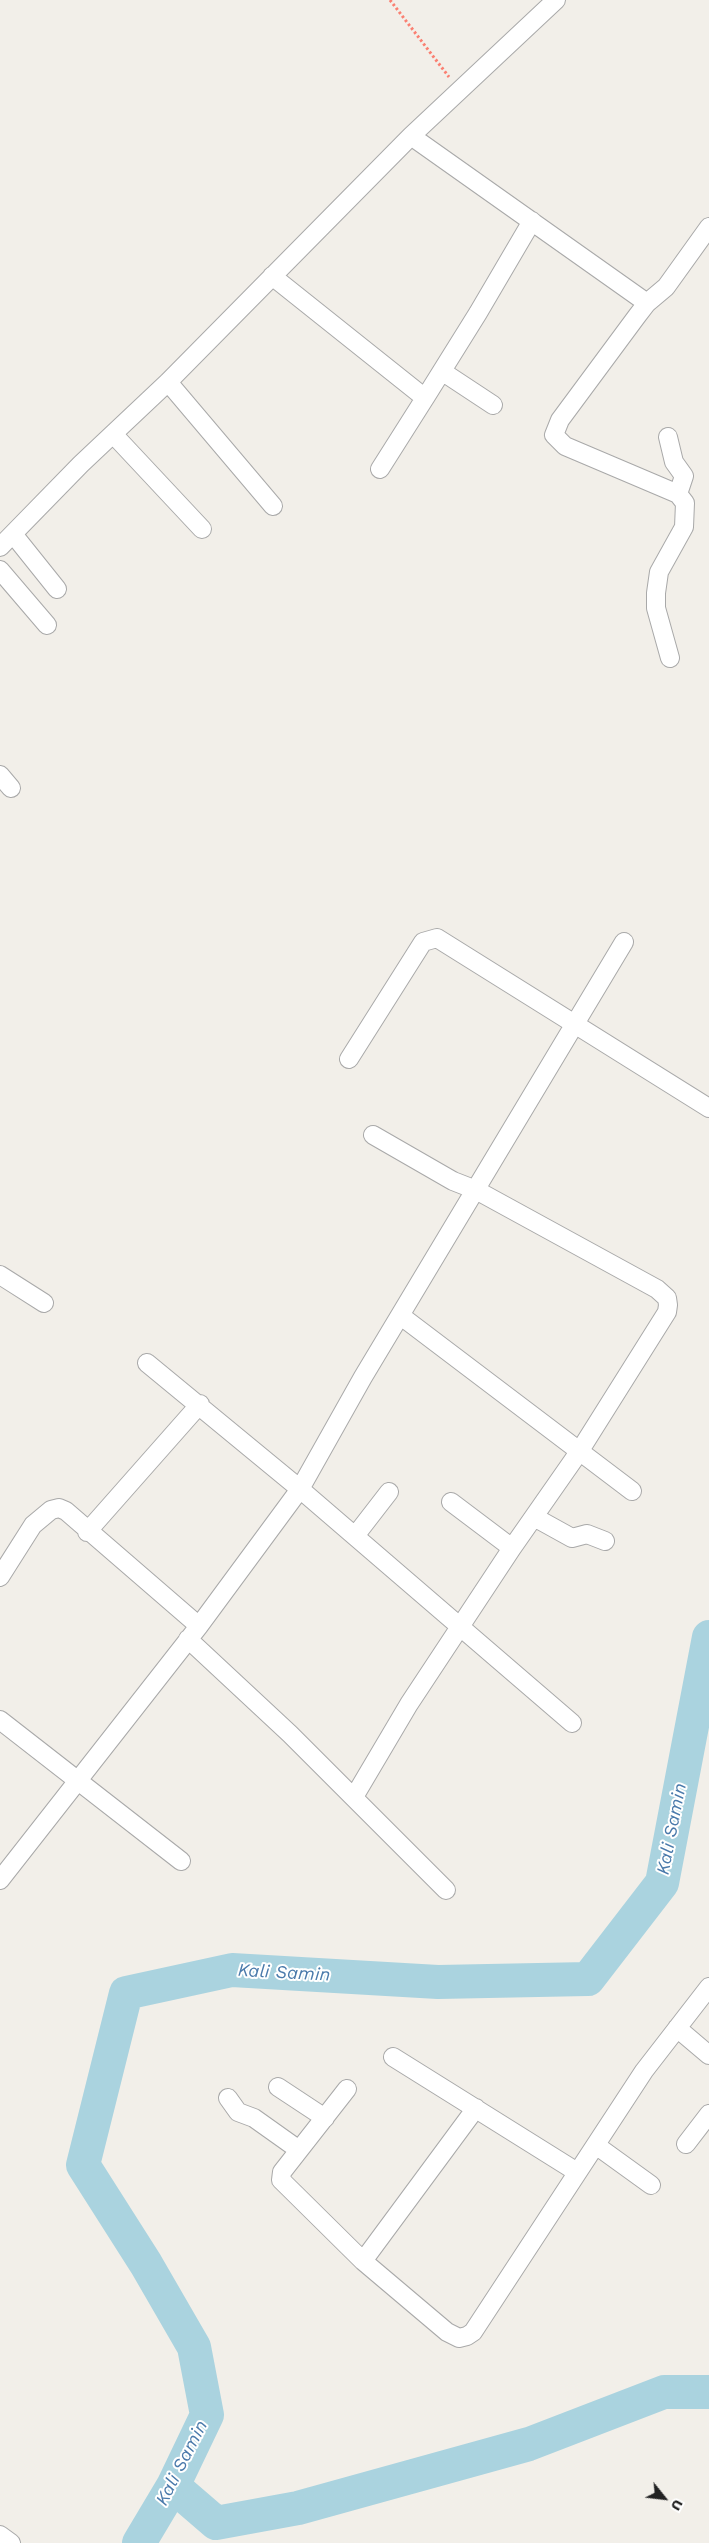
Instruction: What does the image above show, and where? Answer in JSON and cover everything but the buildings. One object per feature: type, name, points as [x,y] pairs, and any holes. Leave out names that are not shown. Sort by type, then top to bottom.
[{"type":"street","points":[[0,547],[80,464],[114,435],[168,382],[411,136],[556,0]]},
{"type":"street","points":[[411,136],[647,303]]},
{"type":"street","points":[[380,469],[442,372],[532,221]]},
{"type":"street","points":[[670,658],[656,608],[656,600],[659,572],[684,527],[685,503],[678,494],[565,446],[554,435],[560,420],[647,303],[666,287],[709,227]]},
{"type":"street","points":[[272,276],[425,398]]},
{"type":"street","points":[[442,372],[493,405]]},
{"type":"street","points":[[168,382],[273,506]]},
{"type":"street","points":[[114,435],[202,529]]},
{"type":"street","points":[[668,437],[674,462],[684,476],[678,494]]},
{"type":"street","points":[[13,534],[56,589]]},
{"type":"street","points":[[0,570],[47,625]]},
{"type":"street","points":[[349,1059],[423,942],[436,938],[709,1108]]},
{"type":"street","points":[[0,1880],[194,1633],[300,1489],[363,1377],[624,942]]},
{"type":"street","points":[[354,1797],[409,1704],[460,1625],[579,1452],[667,1312],[667,1298],[656,1289],[476,1190],[453,1180],[374,1135]]},
{"type":"street","points":[[0,1275],[44,1303]]},
{"type":"street","points":[[401,1316],[632,1491]]},
{"type":"street","points":[[147,1363],[200,1404],[572,1723]]},
{"type":"street","points":[[87,1532],[200,1404]]},
{"type":"street","points":[[355,1536],[389,1492]]},
{"type":"street","points":[[451,1502],[512,1548]]},
{"type":"street","points":[[0,1577],[34,1525],[51,1510],[59,1508],[66,1511],[194,1633],[446,1890]]},
{"type":"street","points":[[534,1517],[572,1538],[587,1534],[605,1541]]},
{"type":"street","points":[[0,1720],[181,1861]]},
{"type":"street","points":[[346,2089],[282,2172],[281,2180],[363,2262],[448,2332],[459,2338],[467,2336],[473,2332],[577,2172],[597,2146],[644,2071],[709,1987]]},
{"type":"street","points":[[677,2028],[709,2055]]},
{"type":"street","points":[[393,2057],[577,2172]]},
{"type":"street","points":[[278,2087],[325,2118]]},
{"type":"street","points":[[228,2098],[238,2112],[254,2118],[299,2150]]},
{"type":"street","points":[[363,2262],[476,2108]]},
{"type":"street","points":[[686,2144],[709,2114]]},
{"type":"street","points":[[597,2146],[651,2185]]},
{"type":"street","points":[[0,2535],[11,2543]]},
{"type":"path","points":[[390,0],[459,89]]},
{"type":"waterway","name":"Kali Samin","points":[[139,2543],[173,2486],[207,2415],[194,2347],[146,2264],[83,2165],[126,1993],[232,1970],[438,1982],[588,1979],[662,1883],[709,1637]]},
{"type":"waterway","points":[[173,2486],[216,2523],[298,2508],[529,2444],[664,2392],[709,2392]]}]
